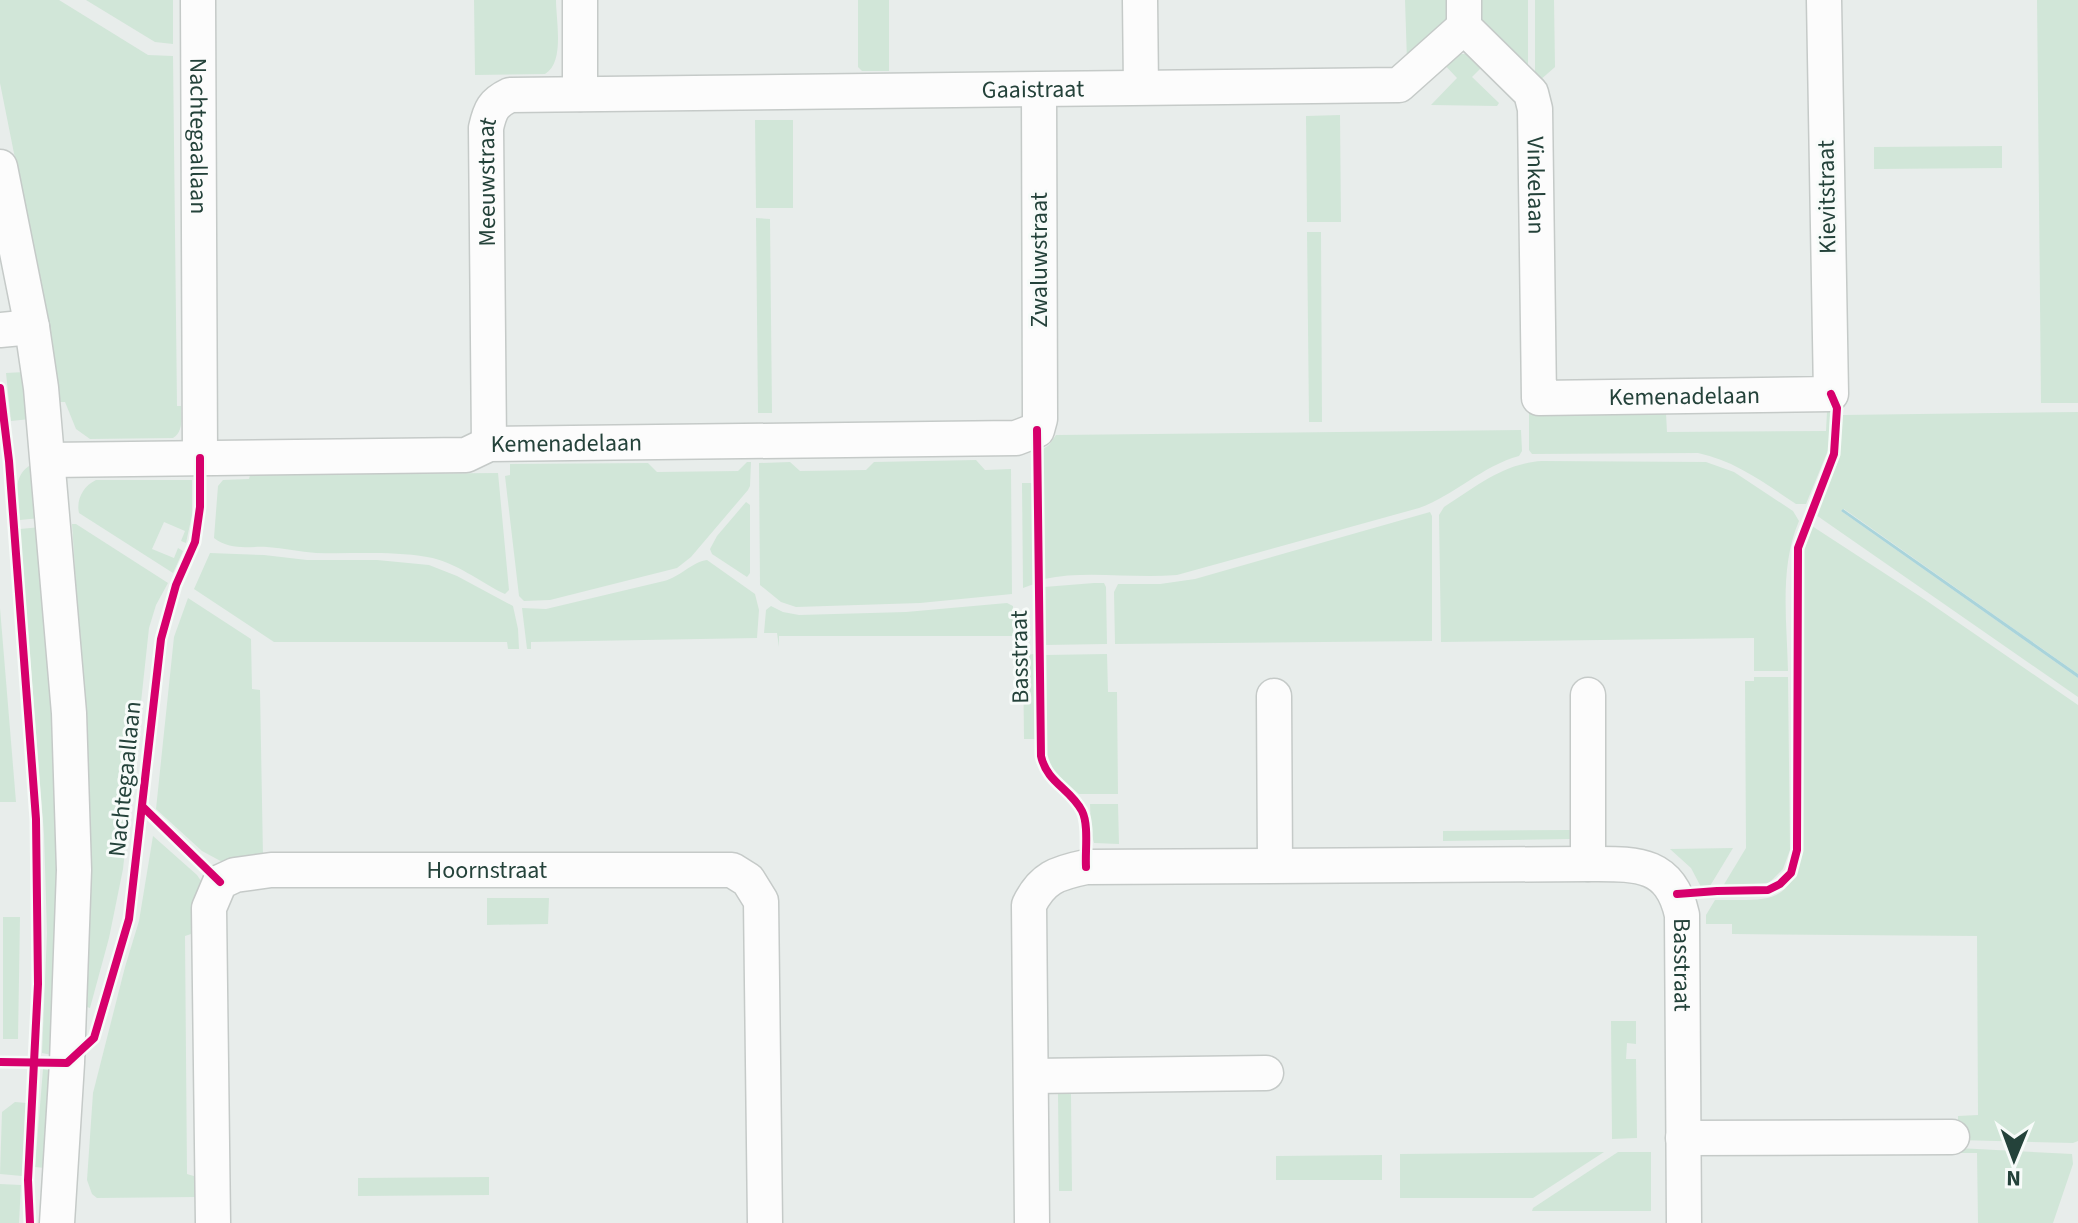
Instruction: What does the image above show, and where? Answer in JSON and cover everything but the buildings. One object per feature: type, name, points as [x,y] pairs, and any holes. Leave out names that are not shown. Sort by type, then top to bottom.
[{"type":"street","name":"Nachtegaallaan","points":[[198,0],[200,458]]},
{"type":"street","points":[[580,0],[580,94]]},
{"type":"street","points":[[1140,0],[1141,87]]},
{"type":"street","name":"Kievitstraat","points":[[1824,0],[1831,394]]},
{"type":"street","name":"Gaaistraat","points":[[580,94],[1399,85],[1464,13]]},
{"type":"street","name":"Vinkelaan","points":[[1464,13],[1531,93],[1535,109],[1539,398]]},
{"type":"street","name":"Zwaluwstraat","points":[[1037,430],[1040,419],[1039,90]]},
{"type":"street","name":"Meeuwstraat","points":[[489,444],[486,128],[489,112],[496,101],[510,95],[580,94]]},
{"type":"street","name":"Nachtegaallaan","points":[[0,167],[16,328],[49,460],[69,713],[74,870],[57,1223]]},
{"type":"street","name":"Kemenadelaan","points":[[1539,398],[1831,394]]},
{"type":"street","name":"Kemenadelaan","points":[[49,460],[466,455],[489,444],[1016,438],[1037,430]]},
{"type":"street","points":[[1588,695],[1588,864]]},
{"type":"street","points":[[1274,696],[1275,865]]},
{"type":"street","name":"Basstraat","points":[[1032,1223],[1029,905],[1037,889],[1049,878],[1086,867],[1630,864],[1646,867],[1670,883],[1677,894],[1682,915],[1684,1223]]},
{"type":"street","name":"Hoornstraat","points":[[213,1223],[209,908],[220,882],[235,875],[271,870],[732,870],[748,880],[761,901],[765,1223]]},
{"type":"street","points":[[1032,1076],[1266,1073]]},
{"type":"street","points":[[1683,1138],[1952,1137]]},
{"type":"green space","points":[[0,0],[59,0],[148,55],[173,56],[177,406],[181,406],[181,420],[179,432],[173,438],[90,439],[76,429],[65,402],[57,402],[36,264],[0,83]]},
{"type":"green space","points":[[86,0],[173,0],[173,44],[155,42]]},
{"type":"green space","points":[[474,0],[556,0],[557,51],[551,68],[545,74],[475,75]]},
{"type":"green space","points":[[858,0],[889,0],[889,71],[862,71],[858,67]]},
{"type":"green space","points":[[1405,0],[1450,0],[1449,21],[1407,61]]},
{"type":"green space","points":[[1476,0],[1528,0],[1528,69],[1479,17]]},
{"type":"green space","points":[[1535,0],[1554,0],[1555,67],[1539,81],[1535,76]]},
{"type":"green space","points":[[2037,0],[2078,0],[2078,403],[2041,403]]},
{"type":"green space","points":[[1461,54],[1472,54],[1488,61],[1472,77],[1499,103],[1497,106],[1431,105],[1457,78],[1442,62]]},
{"type":"green space","points":[[1340,115],[1341,222],[1307,222],[1306,116]]},
{"type":"green space","points":[[755,120],[793,120],[793,208],[756,208]]},
{"type":"green space","points":[[2002,146],[2002,168],[1874,169],[1874,147]]},
{"type":"green space","points":[[756,218],[770,219],[772,413],[758,413]]},
{"type":"green space","points":[[1307,232],[1321,232],[1322,422],[1309,422]]},
{"type":"green space","points":[[24,372],[30,419],[11,421],[6,373]]},
{"type":"green space","points":[[1830,410],[1829,448],[1806,504],[1796,504],[1737,467],[1698,453],[1532,454],[1529,450],[1529,413],[1664,412],[1667,432],[1826,431],[1827,412]]},
{"type":"green space","points":[[2078,412],[2078,674],[1844,509],[1841,511],[2078,678],[2078,697],[1816,515],[1840,456],[1842,415]]},
{"type":"green space","points":[[1521,430],[1522,451],[1519,456],[1419,508],[1177,575],[1077,575],[1044,579],[1043,449],[1056,435]]},
{"type":"green space","points":[[976,460],[985,470],[1011,469],[1012,594],[920,603],[796,607],[781,602],[760,585],[759,463],[790,462],[800,471],[866,470],[874,462]]},
{"type":"green space","points":[[1542,461],[1706,462],[1734,472],[1793,511],[1799,521],[1786,576],[1788,671],[1754,671],[1754,638],[1441,642],[1439,515],[1444,507],[1490,477],[1515,466]]},
{"type":"green space","points":[[751,462],[748,490],[691,557],[677,568],[550,600],[524,601],[519,596],[505,476],[510,475],[510,464],[648,463],[657,472],[738,471]]},
{"type":"green space","points":[[29,466],[34,466],[40,518],[20,520],[18,483]]},
{"type":"green space","points":[[498,473],[509,590],[505,594],[458,568],[427,557],[240,547],[214,538],[218,486],[223,480],[249,479],[250,475]]},
{"type":"green space","points":[[96,480],[192,480],[192,515],[186,543],[181,541],[185,531],[164,522],[152,549],[174,558],[178,548],[183,551],[173,573],[79,513],[82,494]]},
{"type":"green space","points":[[1022,483],[1033,483],[1034,584],[1023,588]]},
{"type":"green space","points":[[746,502],[750,505],[750,573],[747,577],[712,554],[710,549]]},
{"type":"green space","points":[[1430,512],[1432,641],[1115,644],[1114,592],[1118,584],[1160,584],[1195,579]]},
{"type":"green space","points":[[72,524],[168,583],[156,605],[149,628],[123,869],[90,1008],[87,1007],[90,799]]},
{"type":"green space","points":[[1812,526],[2078,705],[2078,1141],[1958,1140],[1958,1116],[1978,1115],[1977,936],[1732,934],[1732,924],[1706,924],[1706,915],[1715,900],[1773,896],[1783,891],[1798,868],[1803,849],[1801,561]]},
{"type":"green space","points":[[41,527],[59,831],[52,1055],[42,1053],[47,933],[44,834],[20,529]]},
{"type":"green space","points":[[210,553],[429,565],[513,606],[519,649],[508,649],[507,642],[274,642],[194,589]]},
{"type":"green space","points":[[707,560],[755,594],[759,610],[757,638],[531,642],[531,649],[527,649],[522,608],[546,609],[664,581]]},
{"type":"green space","points":[[1104,583],[1106,587],[1107,644],[1045,645],[1044,587]]},
{"type":"green space","points":[[188,598],[251,639],[252,689],[260,690],[263,857],[228,865],[202,851],[156,809],[174,637]]},
{"type":"green space","points":[[1007,603],[1013,606],[1013,636],[779,636],[779,647],[777,633],[764,633],[766,610],[771,606],[799,615],[906,612]]},
{"type":"green space","points":[[0,608],[16,802],[0,802]]},
{"type":"green space","points":[[1035,654],[1036,739],[1024,739],[1023,655]]},
{"type":"green space","points":[[1107,654],[1108,692],[1117,692],[1118,794],[1079,794],[1046,765],[1045,655]]},
{"type":"green space","points":[[1754,677],[1788,677],[1790,850],[1783,869],[1769,883],[1723,886],[1746,848],[1745,681],[1754,681]]},
{"type":"green space","points":[[1090,804],[1118,804],[1119,844],[1094,843]]},
{"type":"green space","points":[[1570,830],[1570,839],[1443,841],[1443,831]]},
{"type":"green space","points":[[153,836],[197,875],[205,887],[194,933],[185,936],[187,1174],[197,1177],[196,1197],[97,1198],[92,1194],[87,1180],[93,1093],[139,921]]},
{"type":"green space","points":[[1733,848],[1710,886],[1701,887],[1691,868],[1670,849]]},
{"type":"green space","points":[[487,898],[549,898],[548,924],[487,925]]},
{"type":"green space","points":[[3,917],[20,917],[18,1039],[3,1039]]},
{"type":"green space","points":[[1611,1021],[1636,1021],[1636,1044],[1627,1043],[1626,1059],[1636,1059],[1637,1138],[1612,1139]]},
{"type":"green space","points":[[43,1069],[50,1070],[45,1168],[35,1167]]},
{"type":"green space","points":[[1058,1093],[1071,1094],[1072,1191],[1059,1191]]},
{"type":"green space","points":[[15,1102],[27,1103],[22,1176],[0,1174],[2,1112]]},
{"type":"green space","points":[[1958,1148],[2072,1154],[2073,1164],[2053,1223],[1978,1223],[1977,1153],[1958,1153]]},
{"type":"green space","points":[[1604,1152],[1533,1198],[1400,1198],[1400,1154]]},
{"type":"green space","points":[[1618,1152],[1651,1152],[1651,1211],[1532,1211],[1533,1208]]},
{"type":"green space","points":[[1382,1155],[1382,1180],[1276,1180],[1276,1156]]},
{"type":"green space","points":[[489,1177],[489,1195],[358,1196],[358,1178]]},
{"type":"green space","points":[[0,1184],[21,1185],[19,1223],[0,1223]]},
{"type":"water","points":[[1843,509],[2078,674],[2078,678],[1841,511]]},
{"type":"cycle path","points":[[0,388],[9,461],[36,819],[38,984],[28,1180],[30,1223]]},
{"type":"cycle path","points":[[1677,894],[1768,890],[1791,873],[1797,850],[1798,548],[1834,454],[1837,408],[1831,394]]},
{"type":"cycle path","points":[[1037,430],[1041,756],[1048,773],[1082,811],[1086,831],[1086,867]]},
{"type":"cycle path","points":[[0,1062],[67,1063],[94,1038],[129,919],[161,639],[176,585],[195,542],[200,507],[200,458]]},
{"type":"cycle path","points":[[143,807],[220,882]]}]
